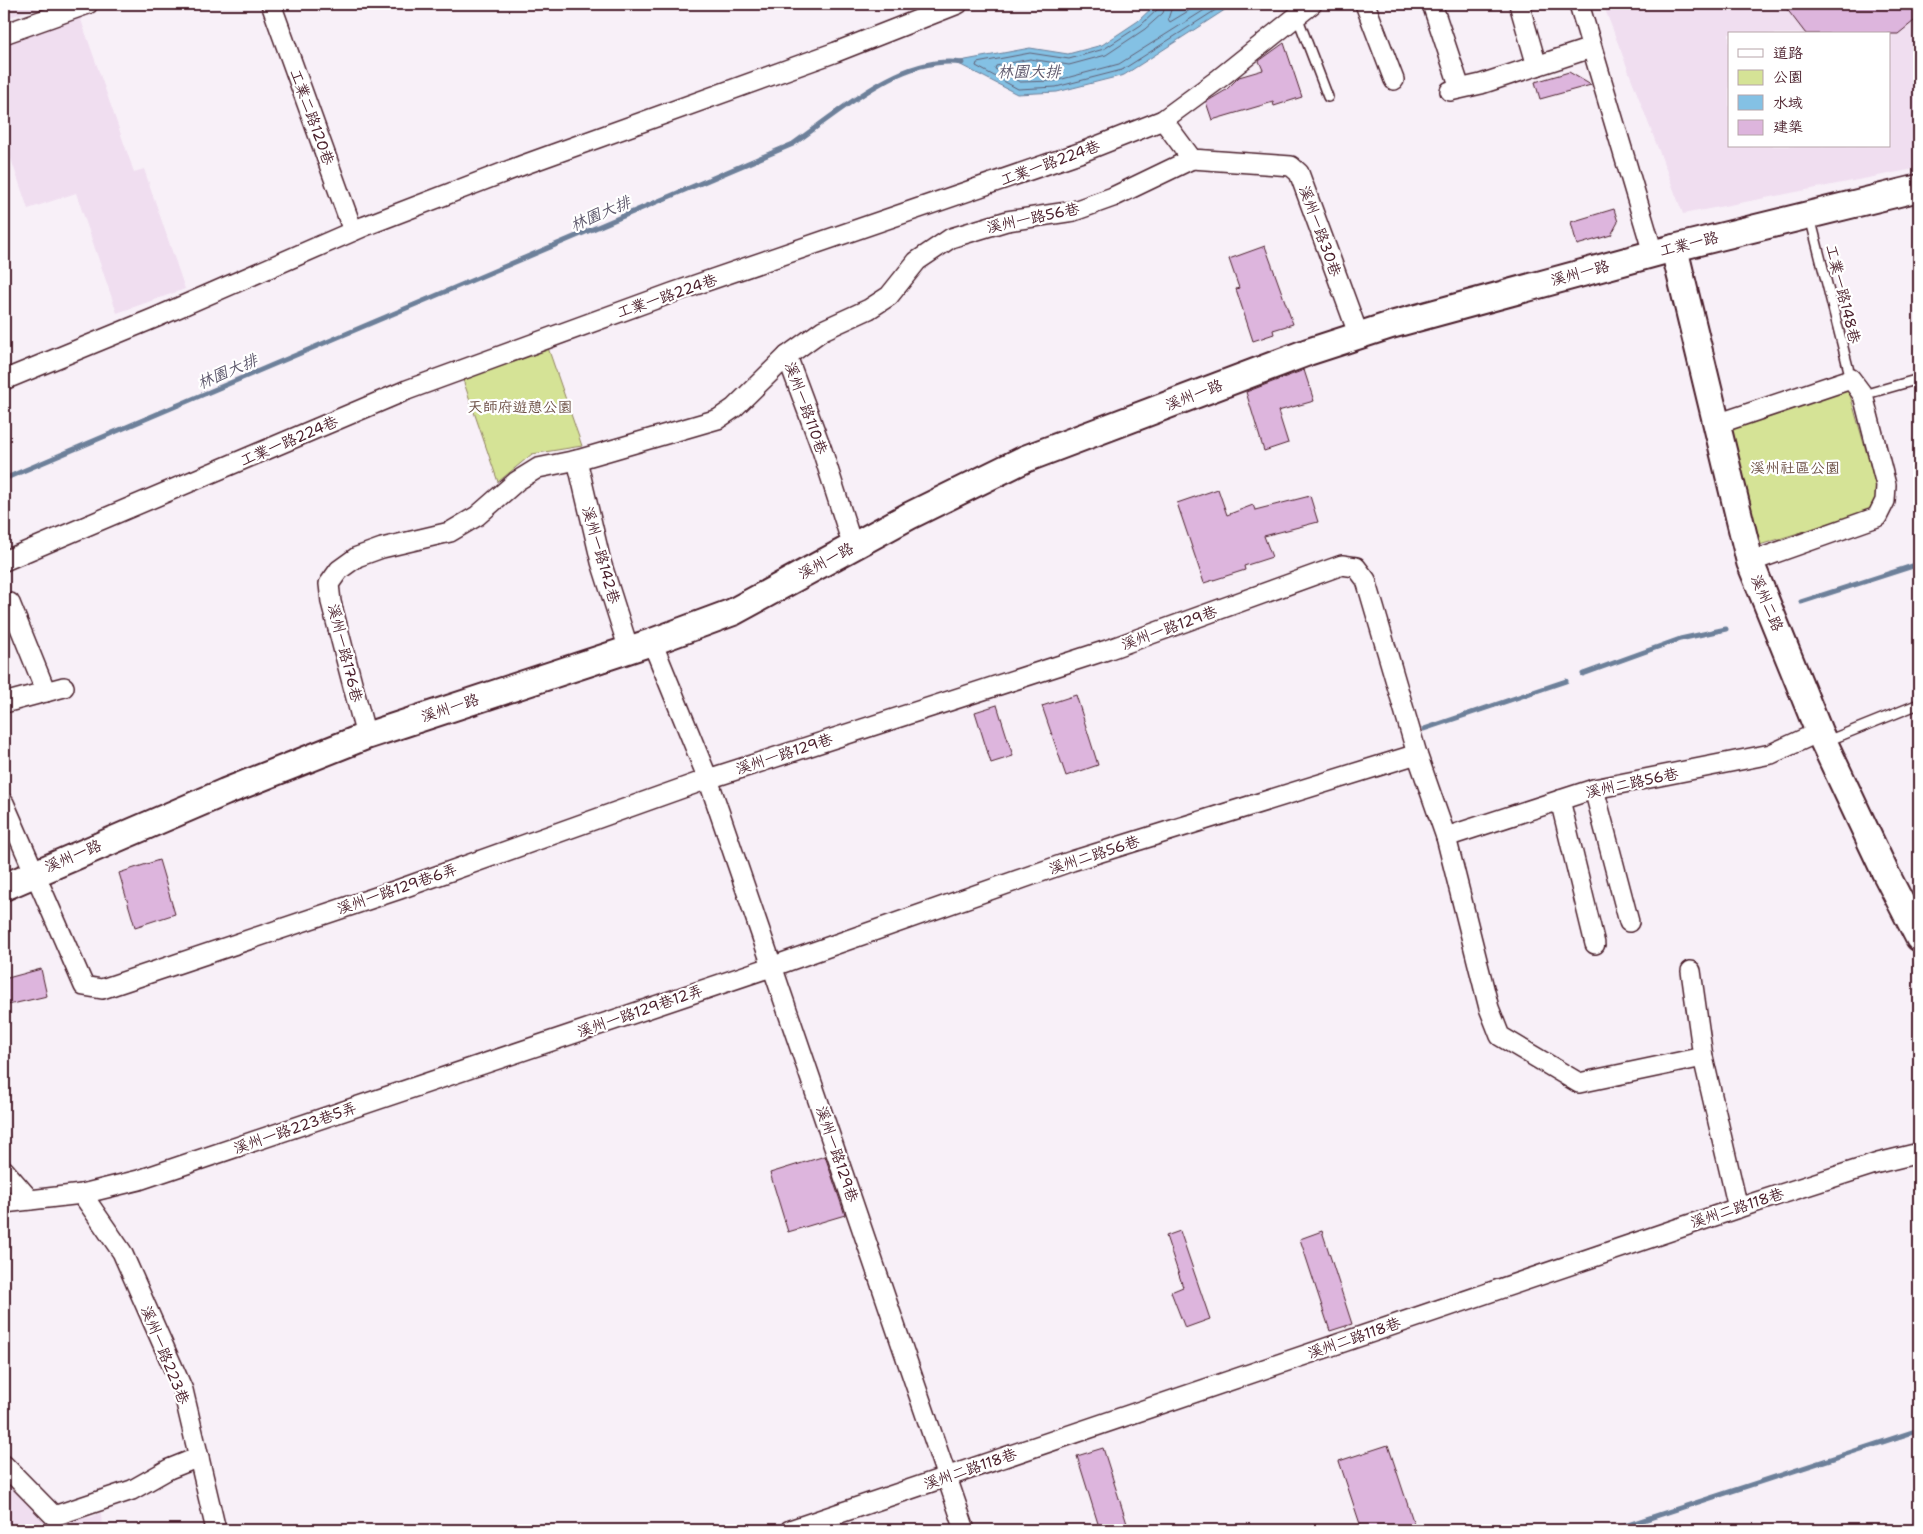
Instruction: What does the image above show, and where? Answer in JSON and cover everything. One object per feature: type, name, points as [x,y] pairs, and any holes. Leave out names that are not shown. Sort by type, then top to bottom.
[{"type":"street","points":[[4,34],[88,4]]},
{"type":"street","name":"工業二路120巷","points":[[271,4],[353,231]]},
{"type":"street","points":[[4,380],[158,317],[353,231],[523,165],[836,52],[958,4]]},
{"type":"street","name":"工業一路224巷","points":[[4,561],[407,390],[672,293],[1082,152],[1162,120],[1312,4]]},
{"type":"street","points":[[1365,4],[1394,80]]},
{"type":"street","points":[[1432,4],[1455,89],[1538,66],[1591,48]]},
{"type":"street","points":[[1519,4],[1538,66]]},
{"type":"street","name":"工業一路","points":[[1578,4],[1591,48],[1664,250],[1919,188]]},
{"type":"street","points":[[1162,120],[1192,159]]},
{"type":"street","name":"溪州一路30巷","points":[[1137,186],[1192,159],[1291,166],[1299,173],[1359,336]]},
{"type":"street","name":"溪州一路56巷","points":[[787,356],[823,330],[869,309],[889,296],[917,261],[951,238],[1007,222],[1074,211],[1114,197],[1137,186]]},
{"type":"street","name":"溪州一路","points":[[4,887],[226,792],[366,736],[641,646],[733,612],[853,547],[1025,459],[1308,352],[1664,250]]},
{"type":"street","name":"溪州二路","points":[[1664,250],[1717,424],[1750,562],[1821,737],[1885,872],[1919,938]]},
{"type":"street","name":"溪州一路110巷","points":[[577,460],[718,419],[734,408],[787,356],[822,450],[853,547]]},
{"type":"street","points":[[1717,424],[1851,379],[1863,394],[1886,485],[1885,501],[1877,517],[1750,562]]},
{"type":"street","name":"溪州一路142巷","points":[[577,460],[601,562],[641,646]]},
{"type":"street","name":"溪州一路176巷","points":[[366,736],[331,602],[329,584],[340,570],[358,557],[382,548],[450,532],[477,516],[517,481],[538,468],[577,460]]},
{"type":"street","name":"溪州一路129巷","points":[[708,779],[1107,650],[1342,565],[1356,567],[1366,580],[1417,754],[1446,838],[1489,1008],[1500,1036],[1579,1083],[1703,1056]]},
{"type":"street","points":[[4,703],[55,690],[10,602]]},
{"type":"street","name":"溪州一路129巷","points":[[641,646],[708,779],[774,966],[965,1530]]},
{"type":"street","name":"溪州二路56巷","points":[[1446,838],[1594,789],[1771,754],[1821,737]]},
{"type":"street","name":"溪州二路56巷","points":[[774,966],[1072,861],[1417,754]]},
{"type":"street","name":"溪州一路129巷6弄","points":[[36,872],[84,986],[102,989],[409,886],[708,779]]},
{"type":"street","points":[[1594,789],[1629,922]]},
{"type":"street","points":[[1560,800],[1595,944]]},
{"type":"street","points":[[4,803],[36,872]]},
{"type":"street","name":"溪州一路129巷12弄","points":[[506,1056],[774,966]]},
{"type":"street","points":[[1692,971],[1703,1056],[1738,1208]]},
{"type":"street","name":"溪州一路223巷5弄","points":[[4,1203],[82,1194],[139,1180],[506,1056]]},
{"type":"street","name":"溪州二路118巷","points":[[790,1530],[1738,1208],[1878,1163],[1919,1153]]},
{"type":"street","points":[[4,1170],[30,1200]]},
{"type":"street","name":"溪州一路223巷","points":[[82,1194],[122,1252],[182,1390],[216,1530]]},
{"type":"street","points":[[4,1465],[54,1516],[132,1490],[169,1469],[199,1457]]},
{"type":"lane","points":[[1297,16],[1328,97]]},
{"type":"lane","name":"工業一路148巷","points":[[1809,215],[1851,379]]},
{"type":"lane","points":[[1863,394],[1919,379]]},
{"type":"lane","points":[[1821,737],[1919,704]]},
{"type":"shaded area","points":[[6,4],[48,4],[11,17]]},
{"type":"shaded area","points":[[1603,4],[1919,4],[1919,168],[1683,214]]},
{"type":"shaded area","points":[[80,17],[134,172],[144,169],[185,289],[117,313],[76,193],[28,209],[4,138],[4,43]]},
{"type":"shaded area","points":[[4,1459],[41,1512],[72,1519],[92,1517],[101,1512],[102,1530],[4,1530]]},
{"type":"green space","name":"天師府遊憩公園","points":[[546,342],[582,446],[532,454],[498,482],[461,374]]},
{"type":"green space","name":"溪州社區公園","points":[[1848,388],[1882,507],[1750,548],[1720,425]]},
{"type":"water","name":"林園大排","points":[[1156,4],[1234,4],[1124,75],[1057,92],[1017,94],[955,62],[1030,48],[1068,54],[1102,45],[1138,21]]},
{"type":"building","points":[[1783,4],[1919,4],[1919,17],[1898,34],[1890,34],[1890,32],[1804,32]]},
{"type":"building","points":[[1284,43],[1302,97],[1274,106],[1273,102],[1212,120],[1206,102],[1226,90],[1239,77],[1263,70],[1259,61]]},
{"type":"building","points":[[1569,72],[1591,85],[1540,99],[1535,82]]},
{"type":"building","points":[[1614,209],[1618,222],[1611,235],[1577,245],[1571,222]]},
{"type":"building","points":[[1265,246],[1293,324],[1273,330],[1274,334],[1253,341],[1236,289],[1239,288],[1229,259]]},
{"type":"building","points":[[1304,370],[1314,401],[1278,411],[1288,443],[1264,451],[1246,392]]},
{"type":"building","points":[[1218,489],[1227,515],[1253,505],[1255,510],[1310,496],[1318,522],[1264,536],[1272,557],[1244,566],[1245,570],[1204,583],[1177,503]]},
{"type":"building","points":[[1076,695],[1098,765],[1066,776],[1042,706]]},
{"type":"building","points":[[997,705],[1013,756],[991,763],[975,712]]},
{"type":"building","points":[[159,860],[175,914],[135,927],[119,873]]},
{"type":"building","points":[[41,969],[47,996],[8,1005],[4,979]]},
{"type":"building","points":[[825,1156],[845,1215],[788,1232],[770,1173]]},
{"type":"building","points":[[1180,1231],[1210,1319],[1185,1328],[1171,1292],[1183,1287],[1166,1236]]},
{"type":"building","points":[[1322,1231],[1352,1324],[1330,1331],[1300,1239]]},
{"type":"building","points":[[1388,1445],[1416,1530],[1362,1530],[1339,1461]]},
{"type":"building","points":[[1103,1448],[1129,1530],[1100,1530],[1077,1456]]},
{"type":"waterway","name":"林園大排","points":[[4,479],[793,144],[851,102],[894,76],[917,67],[939,63],[962,63]]},
{"type":"waterway","points":[[1801,602],[1919,564]]},
{"type":"waterway","points":[[1583,674],[1680,639],[1726,629]]},
{"type":"waterway","points":[[1424,729],[1566,681]]},
{"type":"waterway","points":[[1613,1530],[1919,1430]]}]
